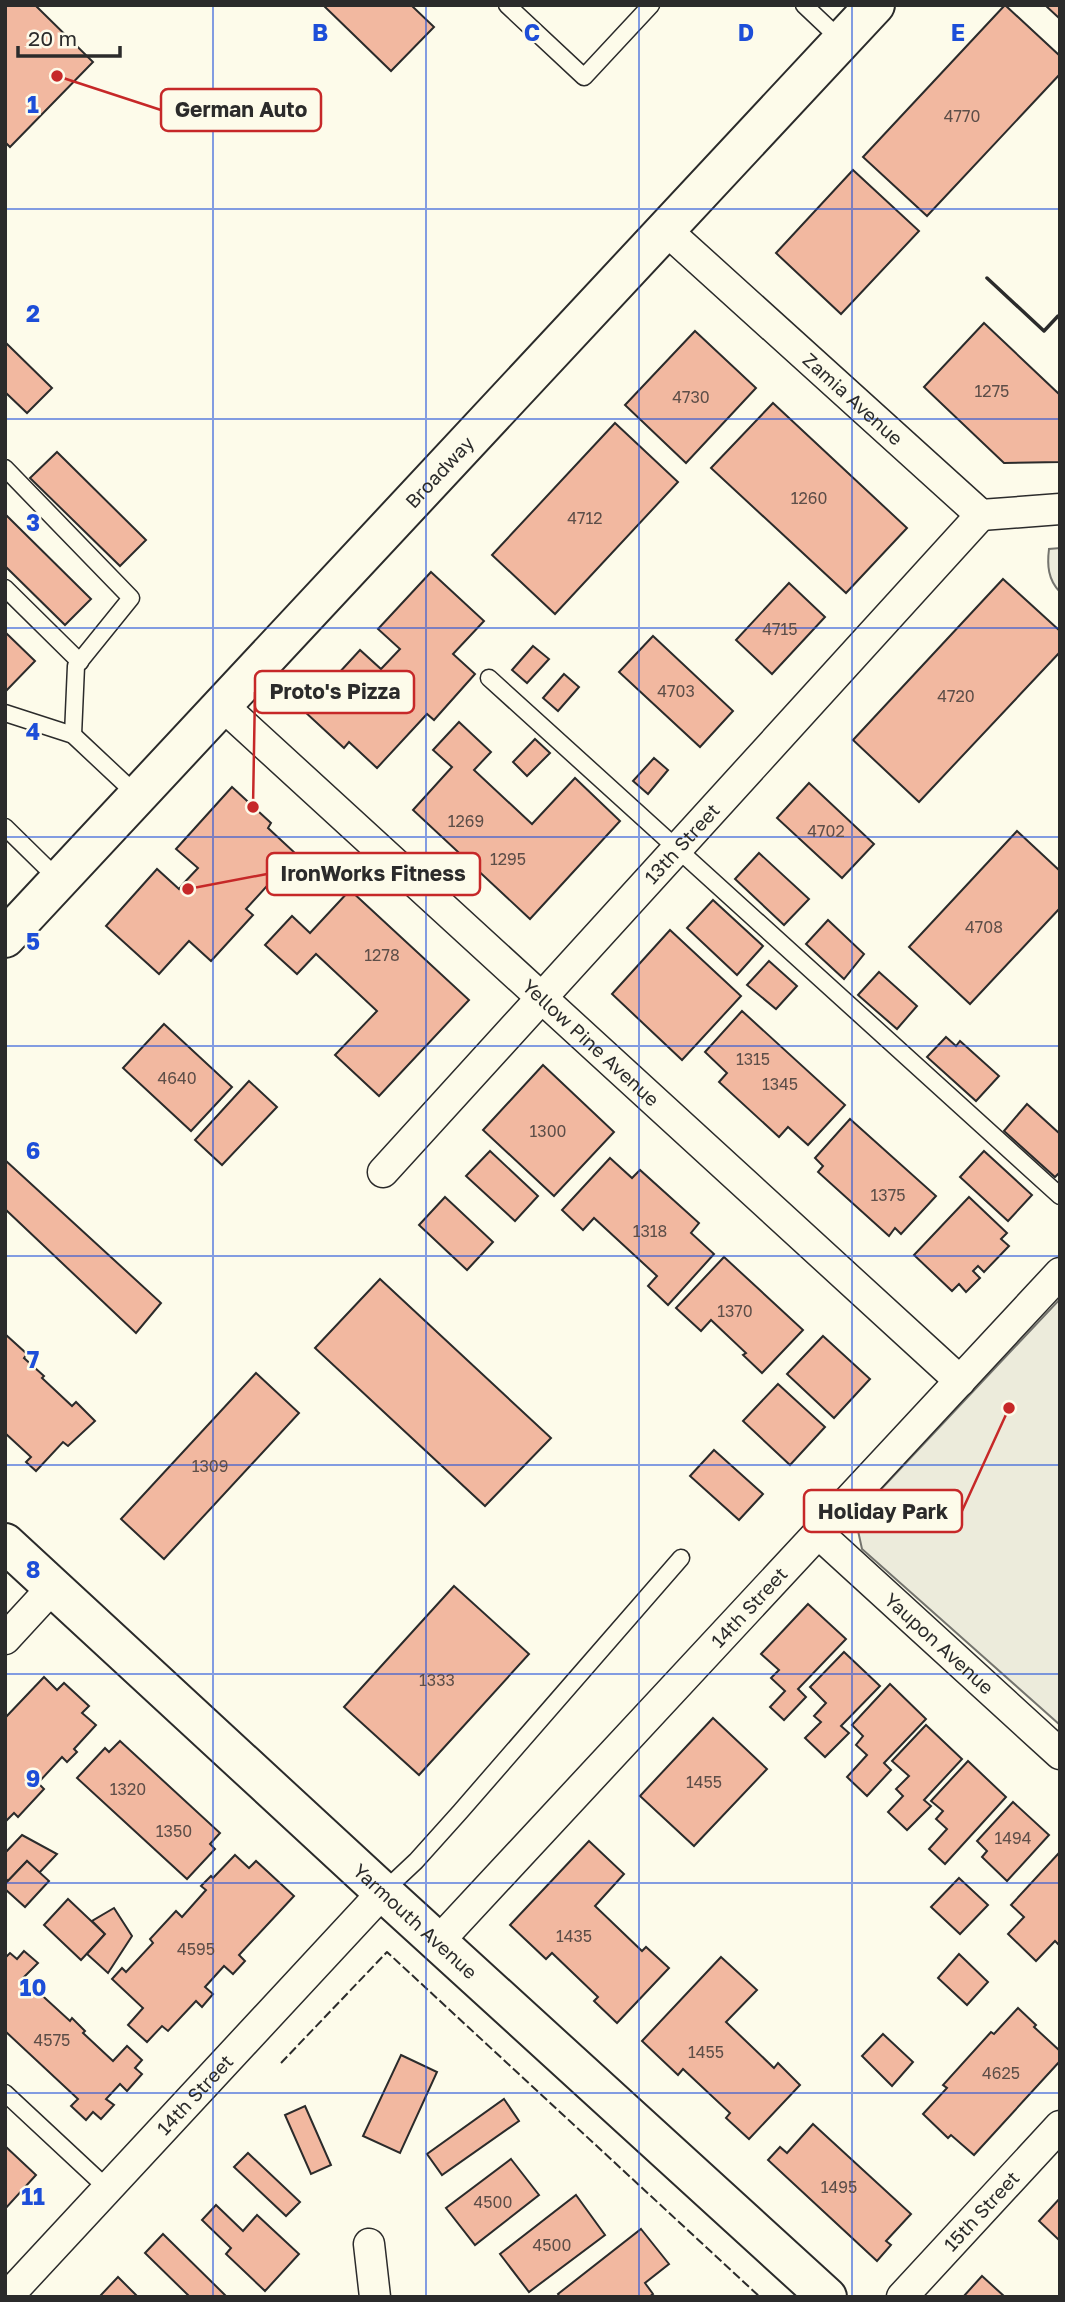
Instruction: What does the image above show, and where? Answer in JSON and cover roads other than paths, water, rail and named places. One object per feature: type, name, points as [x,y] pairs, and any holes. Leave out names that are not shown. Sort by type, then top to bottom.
[{"type":"main road","name":"Broadway","points":[[5,938],[875,5]]},
{"type":"main road","name":"Yarmouth Avenue","points":[[5,1543],[827,2297]]},
{"type":"street","name":"Zamia Avenue","points":[[666,230],[981,516]]},
{"type":"street","points":[[981,516],[1060,509]]},
{"type":"street","name":"13th Street","points":[[383,1172],[981,516]]},
{"type":"street","name":"Yellow Pine Avenue","points":[[222,705],[960,1381]]},
{"type":"street","name":"14th Street","points":[[438,1942],[1060,1273]]},
{"type":"street","name":"Yaupon Avenue","points":[[817,1534],[1060,1754]]},
{"type":"street","points":[[5,1639],[52,1588]]},
{"type":"street","name":"14th Street","points":[[7,2297],[383,1892]]},
{"type":"street","name":"15th Street","points":[[902,2297],[1060,2126]]},
{"type":"street","points":[[369,2244],[375,2297]]},
{"type":"lane","points":[[506,5],[584,77],[650,5]]},
{"type":"lane","points":[[804,5],[842,41]]},
{"type":"lane","points":[[5,468],[131,598],[76,666],[73,735]]},
{"type":"lane","points":[[5,588],[80,662]]},
{"type":"lane","points":[[489,678],[1060,1196]]},
{"type":"lane","points":[[5,713],[73,735],[138,796]]},
{"type":"lane","points":[[5,827],[59,880]]},
{"type":"lane","points":[[383,1892],[416,1861],[460,1812],[681,1558]]},
{"type":"lane","points":[[5,2093],[108,2189]]},
{"type":"place","name":"German Auto","points":[[57,76]]},
{"type":"place","name":"Proto's Pizza","points":[[253,807]]},
{"type":"place","name":"IronWorks Fitness","points":[[188,889]]},
{"type":"place","name":"Holiday Park","points":[[1009,1408]]}]
